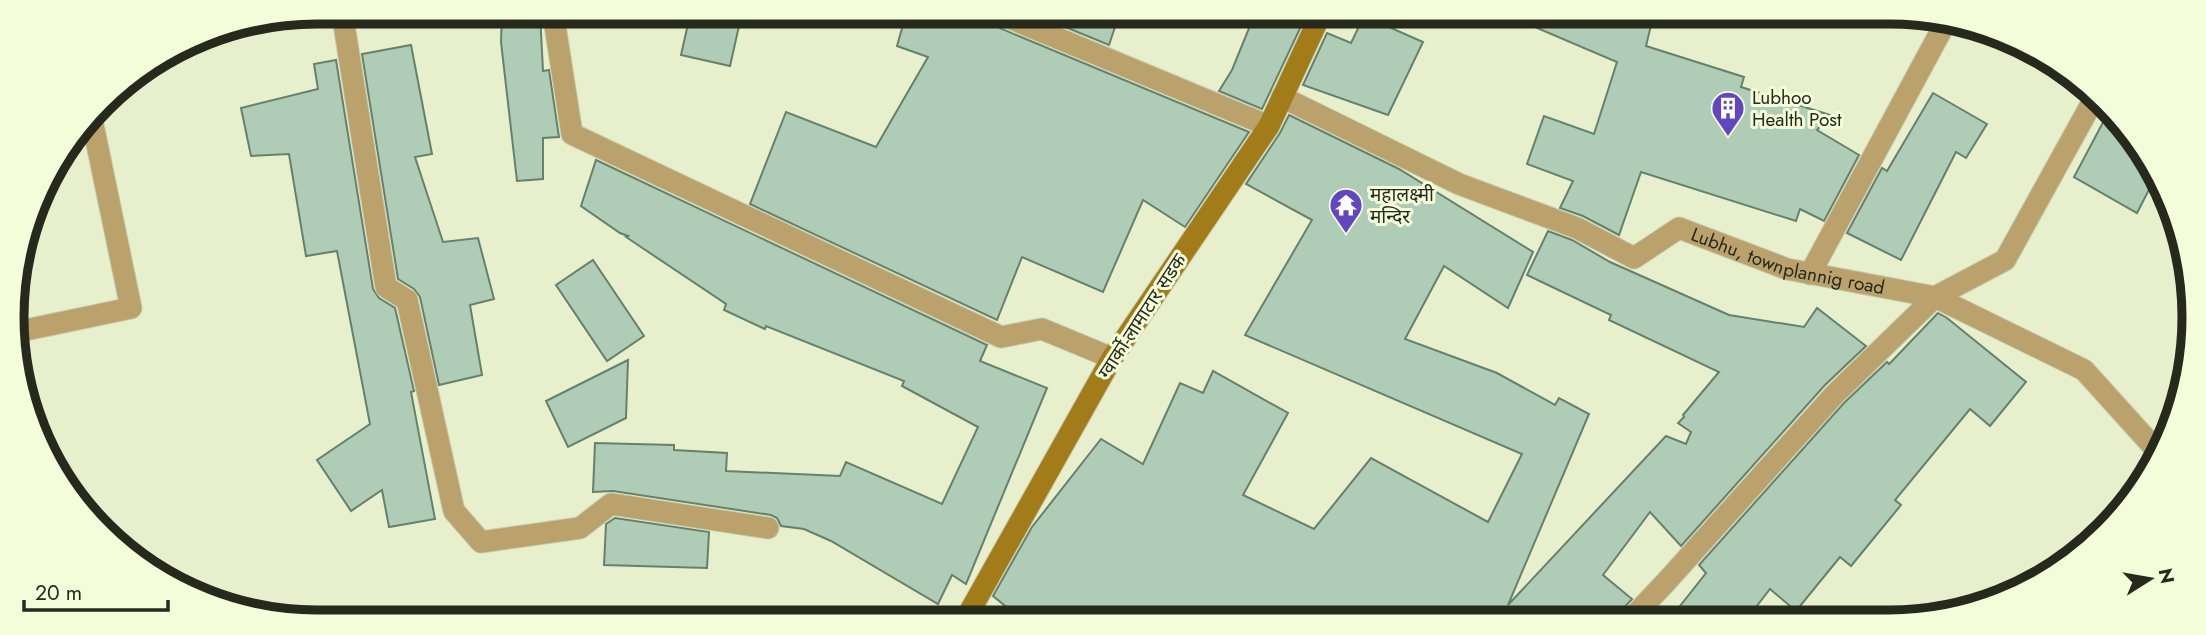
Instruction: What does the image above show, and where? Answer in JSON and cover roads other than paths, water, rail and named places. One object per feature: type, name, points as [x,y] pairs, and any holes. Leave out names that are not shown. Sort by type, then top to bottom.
[{"type":"main road","name":"ग्वार्को-लामाटार सडक","points":[[970,610],[1112,358],[1269,126],[1316,24]]},
{"type":"street","points":[[344,24],[386,287],[407,300],[454,511],[481,542],[580,528],[611,504],[768,528]]},
{"type":"street","points":[[555,24],[572,134],[1001,337],[1042,329],[1112,358]]},
{"type":"street","points":[[1024,24],[1269,126]]},
{"type":"street","points":[[1810,274],[1942,29]]},
{"type":"street","name":"Lubhu, townplannig road","points":[[1282,97],[1459,184],[1577,228],[1633,258],[1679,228],[1787,269],[1935,297],[2084,370],[2152,444]]},
{"type":"street","points":[[1639,610],[1835,394],[1935,297],[2005,260],[2091,105]]},
{"type":"street","points":[[25,330],[131,308],[94,128]]},
{"type":"place","name":"Lubhoo Health Post","points":[[1728,138]]},
{"type":"place","name":"महालक्ष्मी मन्दिर","points":[[1346,235]]}]
